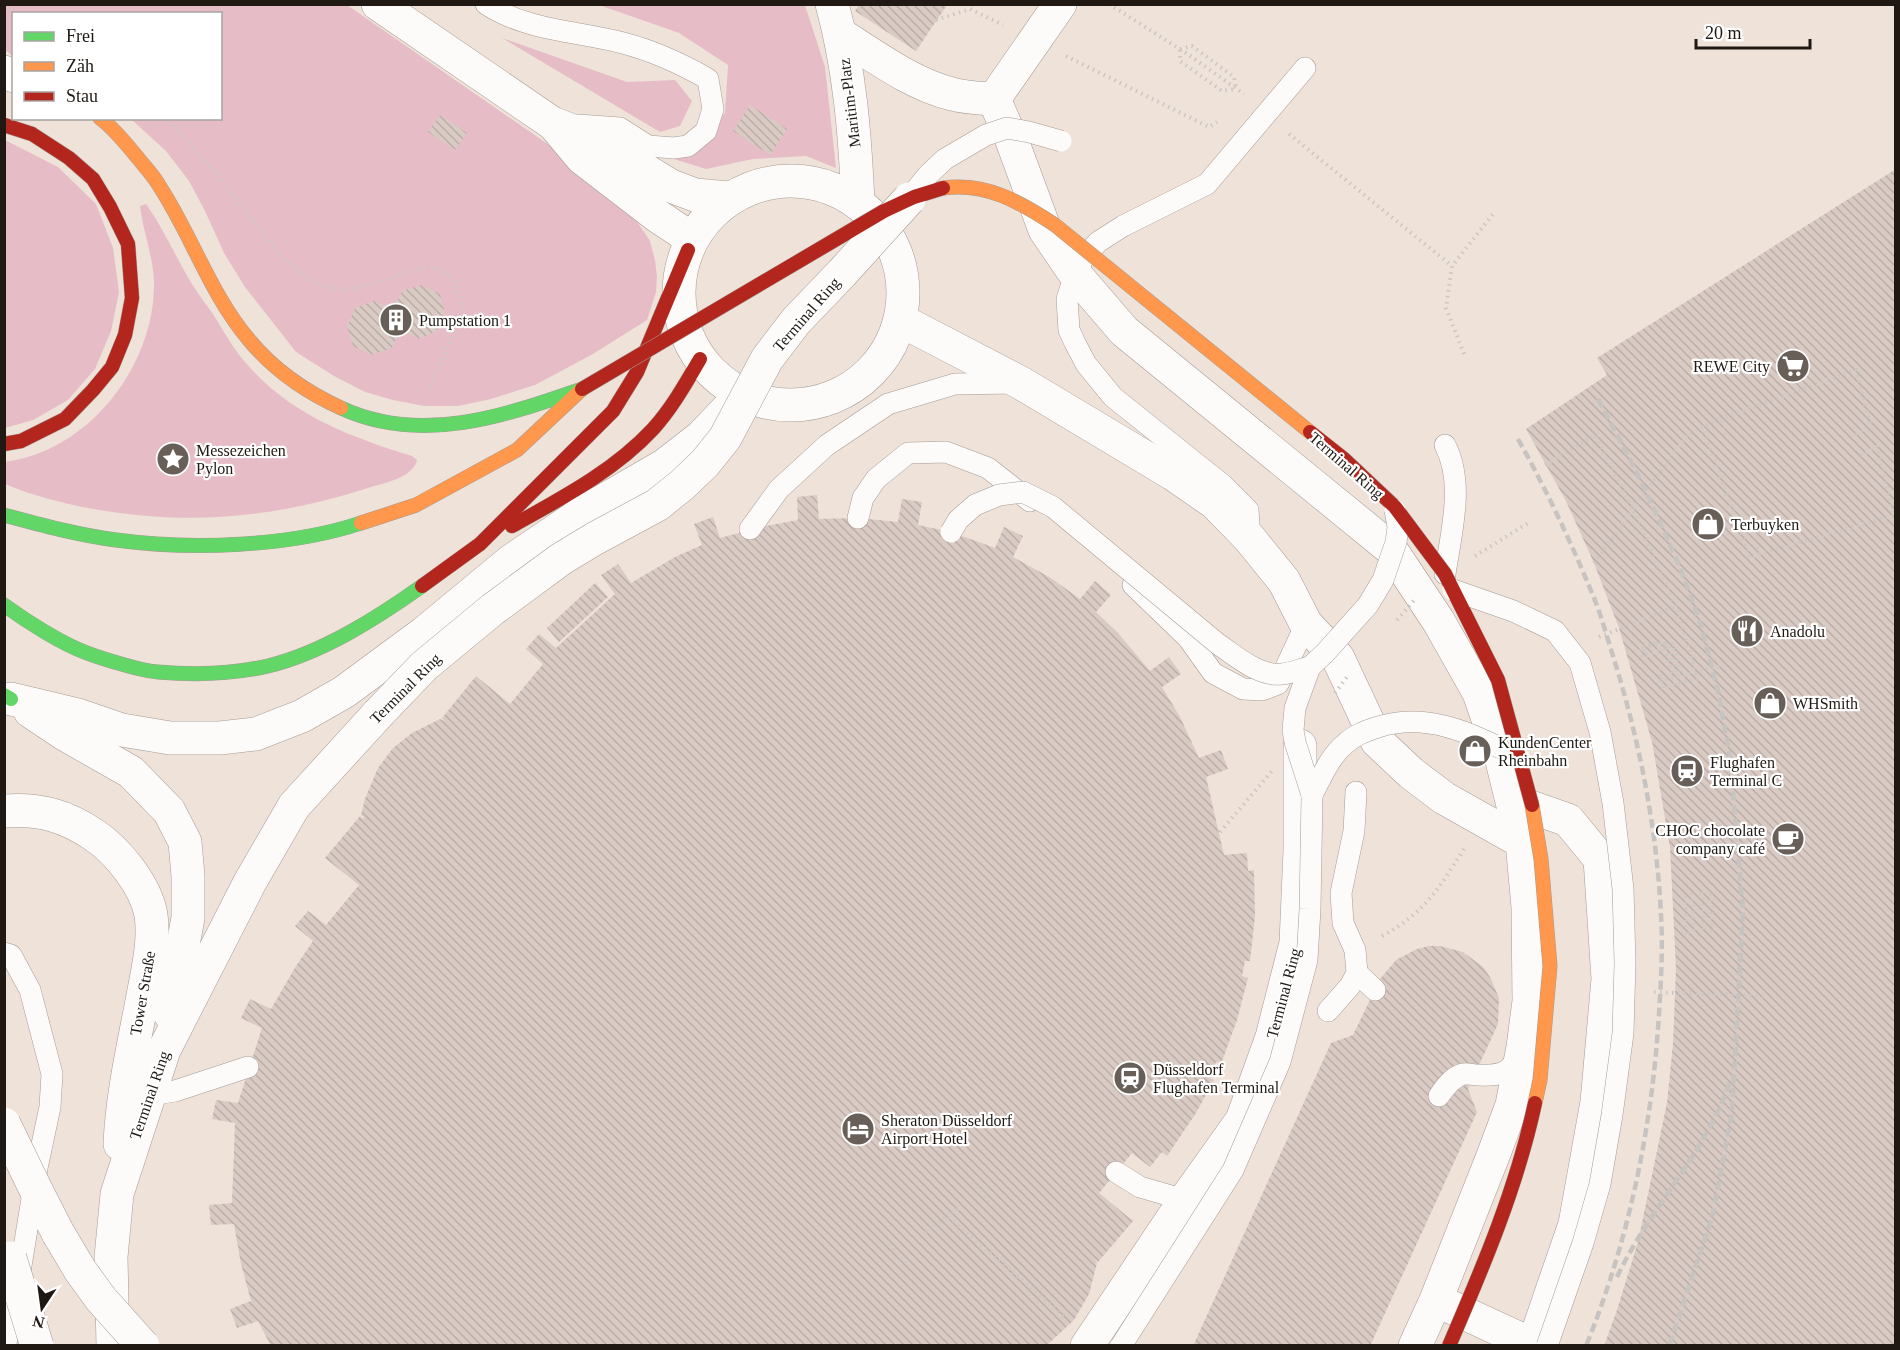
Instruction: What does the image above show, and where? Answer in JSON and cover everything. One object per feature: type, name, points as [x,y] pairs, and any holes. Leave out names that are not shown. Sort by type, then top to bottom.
[{"type":"main road","points":[[103,120],[111,126],[156,180],[224,302],[249,340],[279,369],[315,396],[356,415],[392,423],[440,426],[469,423],[522,409],[582,389]]},
{"type":"main road","points":[[4,125],[32,134],[69,158],[93,179],[128,244],[132,298],[125,335],[112,368],[93,390],[65,418],[21,441],[4,444]]},
{"type":"main road","name":"Terminal Ring","points":[[582,389],[910,198],[946,188],[978,189],[1001,194],[1021,202],[1055,225],[1344,459],[1395,507],[1449,582],[1498,680],[1531,802],[1541,859],[1550,966],[1540,1080],[1527,1140],[1493,1243],[1449,1346]]},
{"type":"main road","points":[[480,544],[613,411],[637,372],[690,245]]},
{"type":"main road","points":[[4,605],[25,620],[86,653],[156,672],[228,672],[268,666],[311,651],[382,614],[480,544],[590,482],[625,456],[654,428],[699,359]]},
{"type":"main road","points":[[4,515],[116,540],[179,545],[239,544],[338,531],[416,505],[517,450],[582,389]]},
{"type":"street","points":[[378,4],[552,123],[596,140],[671,186],[695,195],[729,198]]},
{"type":"street","name":"Maritim-Platz","points":[[832,4],[840,35],[855,129],[858,203]]},
{"type":"street","points":[[994,99],[1060,4]]},
{"type":"street","points":[[840,35],[910,78],[936,89],[954,95],[994,99]]},
{"type":"street","points":[[994,99],[1045,230],[1075,274],[1124,331],[1390,548],[1439,622],[1479,693],[1501,757],[1522,842],[1528,907],[1529,1001],[1524,1047],[1512,1105],[1436,1300],[1415,1346]]},
{"type":"street","points":[[552,123],[582,158],[656,215],[690,245]]},
{"type":"street","points":[[786,180],[811,182],[833,188],[858,203],[879,223],[892,243],[902,275],[903,305],[900,320],[889,348],[872,371],[841,393],[815,403],[781,405],[742,394],[717,379],[699,359],[682,312],[681,286],[690,245],[708,217],[729,198],[755,186],[786,180]]},
{"type":"street","name":"Terminal Ring","points":[[116,1336],[111,1257],[117,1194],[164,1050],[250,882],[294,806],[424,666],[494,609],[561,559],[657,505],[705,463],[725,438],[768,359],[795,321],[910,198]]},
{"type":"street","name":"Terminal Ring","points":[[900,320],[1021,383],[1173,474],[1215,503],[1250,539],[1284,580],[1306,624],[1338,658],[1377,741],[1444,798],[1522,842]]},
{"type":"street","name":"Terminal Ring","points":[[8,697],[78,715],[122,730],[170,738],[220,738],[256,734],[302,716],[344,692],[416,640],[520,555],[582,513],[665,465],[701,437],[742,394]]},
{"type":"street","name":"Terminal Ring","points":[[1079,1334],[1185,1200],[1242,1120],[1272,1037],[1296,942],[1300,850],[1300,745],[1305,685],[1306,624]]},
{"type":"street","points":[[8,697],[66,735],[131,772],[169,811],[184,842],[188,876],[188,918],[164,1050]]},
{"type":"street","points":[[1436,1300],[1538,1345],[1575,1224],[1597,1102],[1608,978],[1600,859],[1568,820],[1513,801]]},
{"type":"street","name":"Tower Straße","points":[[4,811],[23,809],[50,813],[76,823],[102,840],[122,859],[139,885],[151,914],[151,954],[121,1109],[117,1194]]},
{"type":"street","points":[[4,1124],[54,1224],[80,1270],[101,1299],[143,1346]]},
{"type":"street","points":[[4,1240],[37,1346]]},
{"type":"lane","points":[[486,4],[527,23],[623,43],[675,60],[708,79],[713,109],[706,131],[688,146],[674,148],[648,146],[620,128],[552,123]]},
{"type":"lane","points":[[1250,539],[1248,510],[1223,485],[1113,397],[1086,364],[1069,330],[1067,299],[1075,274],[1083,259],[1098,242],[1123,226],[1207,184],[1305,68]]},
{"type":"lane","points":[[910,198],[928,175],[945,159],[986,135],[1007,128],[1061,141]]},
{"type":"lane","points":[[750,529],[779,489],[827,445],[888,404],[955,384],[1021,383]]},
{"type":"lane","points":[[1445,445],[1452,459],[1455,488],[1449,582],[1555,631],[1580,663],[1600,732],[1614,814],[1623,889],[1625,963],[1623,1033],[1600,1184],[1583,1243],[1538,1345]]},
{"type":"lane","points":[[858,518],[863,498],[876,478],[908,453],[946,452],[988,468],[997,475],[1138,589],[1188,638],[1213,673],[1243,689],[1262,690],[1278,684],[1306,624]]},
{"type":"lane","points":[[951,532],[958,520],[975,505],[999,495],[1023,492],[1053,507],[1210,637],[1245,663],[1280,674],[1310,667]]},
{"type":"lane","points":[[1121,1346],[1233,1170],[1280,1062],[1306,960],[1310,909],[1312,795],[1295,742],[1293,730],[1295,708],[1310,667],[1368,605],[1383,580],[1396,543],[1398,526],[1395,507]]},
{"type":"lane","points":[[1312,795],[1333,758],[1344,744],[1363,732],[1409,720],[1471,733],[1519,757]]},
{"type":"lane","points":[[1328,1011],[1350,986],[1357,973],[1355,950],[1343,922],[1341,893],[1354,831],[1356,792]]},
{"type":"lane","points":[[4,953],[10,955],[30,990],[52,1074],[50,1107],[9,1315],[5,1346]]},
{"type":"lane","points":[[1357,973],[1376,990]]},
{"type":"lane","points":[[1439,1096],[1449,1082],[1463,1074],[1495,1075],[1507,1071],[1513,1066],[1524,1047]]},
{"type":"lane","points":[[149,1095],[175,1091],[248,1068]]},
{"type":"lane","points":[[1116,1173],[1140,1187],[1164,1196],[1185,1200]]},
{"type":"path","points":[[1109,4],[1180,49],[1236,89]]},
{"type":"path","points":[[936,20],[972,7],[1035,41],[1209,127],[1251,100],[1265,114],[1452,266]]},
{"type":"path","points":[[1180,49],[1191,46],[1234,77],[1236,89]]},
{"type":"path","points":[[1180,49],[1180,61],[1222,91],[1236,89]]},
{"type":"path","points":[[166,120],[219,177],[283,259],[301,274],[321,285],[344,290],[372,284],[424,267],[440,270],[453,279],[463,312],[427,396]]},
{"type":"path","points":[[1464,354],[1446,308],[1452,266],[1493,214]]},
{"type":"path","points":[[1594,562],[1689,434],[1702,426],[1856,370],[1872,430],[1851,434]]},
{"type":"path","points":[[1720,419],[1727,437]]},
{"type":"path","points":[[1702,426],[1750,558],[1894,515],[1877,447],[1857,458]]},
{"type":"path","points":[[1545,465],[1595,435],[1633,510],[1676,606],[1698,679],[1663,688],[1661,679],[1682,676],[1724,665]]},
{"type":"path","points":[[1396,621],[1425,588],[1449,582],[1530,522]]},
{"type":"path","points":[[1756,545],[1759,554]]},
{"type":"path","points":[[1589,641],[1676,606]]},
{"type":"path","points":[[1662,647],[1663,651],[1642,657],[1640,647],[1664,641],[1672,674]]},
{"type":"path","points":[[1680,684],[1670,647],[1644,654],[1642,648],[1674,644],[1682,676]]},
{"type":"path","points":[[1330,698],[1352,671]]},
{"type":"path","points":[[1220,832],[1295,742]]},
{"type":"path","points":[[1355,950],[1385,935],[1416,914],[1437,893],[1483,821]]},
{"type":"path","points":[[1702,892],[1704,933]]},
{"type":"path","points":[[1692,893],[1694,934]]},
{"type":"path","points":[[1711,894],[1712,933]]},
{"type":"path","points":[[1685,896],[1687,934]]},
{"type":"path","points":[[1675,993],[1764,996]]},
{"type":"path","points":[[973,1182],[990,1202]]},
{"type":"path","points":[[924,1233],[962,1206]]},
{"type":"path","points":[[947,1216],[1079,1334]]},
{"type":"path","points":[[889,1244],[907,1264]]},
{"type":"shaded area","points":[[4,5],[347,5],[591,174],[623,201],[650,241],[655,260],[656,292],[647,320],[593,354],[535,385],[491,399],[458,406],[424,406],[365,392],[296,352],[245,287],[224,253],[189,181],[166,151],[132,120],[222,120],[222,12],[12,12],[12,55],[5,50]]},
{"type":"shaded area","points":[[599,5],[805,5],[825,67],[836,168],[806,156],[753,159],[706,169],[664,156],[700,150],[725,112],[728,65],[679,33]]},
{"type":"shaded area","points":[[502,38],[627,82],[675,80],[692,101],[680,126],[660,132]]},
{"type":"shaded area","points":[[5,140],[58,167],[96,204],[113,248],[119,292],[111,331],[95,369],[68,400],[33,420],[5,428]]},
{"type":"shaded area","points":[[146,204],[159,223],[194,288],[236,351],[258,376],[277,393],[318,419],[363,440],[412,456],[417,460],[410,471],[389,482],[299,506],[232,516],[198,518],[163,517],[93,509],[48,499],[5,484],[4,462],[34,455],[62,442],[87,424],[109,402],[128,376],[141,348],[150,318],[154,288],[153,267],[140,206]]},
{"type":"building","points":[[859,5],[947,5],[916,51],[855,11]]},
{"type":"building","points":[[750,105],[787,129],[770,155],[733,131]]},
{"type":"building","points":[[440,115],[467,133],[455,150],[428,132]]},
{"type":"building","points":[[1896,169],[1896,1346],[1604,1346],[1638,1242],[1667,1103],[1673,1044],[1676,969],[1670,847],[1652,742],[1619,628],[1594,563],[1566,501],[1526,429],[1607,375],[1597,358]]},
{"type":"building","name":"Pumpstation 1","points":[[421,285],[440,294],[445,313],[437,331],[418,339],[400,329],[392,348],[371,355],[353,346],[347,327],[355,308],[374,301],[393,309],[402,291]]},
{"type":"building","points":[[817,495],[819,519],[858,518],[898,522],[902,499],[922,502],[918,525],[951,532],[995,548],[1004,527],[1023,536],[1013,557],[1051,578],[1080,599],[1095,581],[1111,595],[1096,612],[1118,633],[1150,671],[1169,657],[1181,674],[1162,687],[1180,717],[1199,758],[1221,750],[1228,769],[1206,777],[1224,855],[1247,853],[1248,871],[1254,870],[1255,916],[1250,961],[1245,961],[1242,976],[1248,978],[1237,1020],[1221,1064],[1216,1062],[1209,1077],[1214,1080],[1196,1113],[1167,1156],[1162,1152],[1150,1167],[1132,1153],[1099,1193],[1133,1221],[1098,1262],[1095,1259],[1097,1263],[1089,1294],[1074,1320],[1046,1346],[271,1346],[258,1321],[237,1328],[230,1309],[251,1301],[234,1224],[211,1225],[209,1205],[232,1203],[235,1123],[212,1119],[216,1100],[238,1103],[262,1028],[241,1018],[250,999],[271,1009],[313,941],[295,926],[308,911],[326,925],[359,885],[325,858],[360,816],[363,819],[361,815],[365,799],[378,768],[393,748],[412,733],[440,719],[444,721],[442,718],[476,676],[510,704],[543,664],[526,649],[539,634],[556,648],[615,594],[601,575],[618,564],[631,583],[675,557],[702,545],[694,524],[713,517],[720,538],[798,520],[797,497]]},
{"type":"building","points":[[595,583],[608,597],[559,642],[547,628]]},
{"type":"building","points":[[1440,946],[1463,952],[1483,967],[1499,998],[1498,1024],[1468,1089],[1477,1112],[1370,1346],[1193,1346],[1331,1043],[1353,1035],[1380,979],[1396,960],[1417,949]]},
{"type":"railway","points":[[1598,399],[1658,518],[1679,565],[1701,625],[1718,691],[1730,758],[1743,911],[1732,1112],[1712,1218],[1669,1346]]},
{"type":"railway","points":[[1518,439],[1566,534],[1599,611],[1626,699],[1640,760],[1652,822],[1659,884],[1662,940],[1660,1002],[1651,1099],[1626,1224],[1615,1265],[1586,1346]]},
{"type":"railway","points":[[1617,1277],[1630,1252],[1706,1133],[1730,1082]]},
{"type":"traffic: fast","points":[[341,408],[371,419],[401,424],[432,425],[493,417],[582,389]]},
{"type":"traffic: fast","points":[[4,515],[102,538],[176,545],[272,542],[333,531],[361,523]]},
{"type":"traffic: fast","points":[[4,605],[56,638],[77,649],[103,658],[151,671],[213,673],[268,666],[309,653],[368,622],[422,586]]},
{"type":"traffic: fast","points":[[4,695],[11,699]]},
{"type":"traffic: slow","points":[[102,120],[120,137],[155,179],[224,305],[250,341],[292,380],[341,408]]},
{"type":"traffic: slow","points":[[943,188],[959,187],[988,191],[1016,202],[1055,225],[1310,432]]},
{"type":"traffic: slow","points":[[361,523],[416,505],[517,450],[582,389]]},
{"type":"traffic: slow","points":[[1532,805],[1541,859],[1550,966],[1540,1080],[1535,1103]]},
{"type":"traffic: jam","points":[[4,125],[32,134],[69,158],[93,179],[128,244],[132,298],[125,335],[112,367],[93,390],[65,419],[21,441],[4,444]]},
{"type":"traffic: jam","points":[[582,389],[884,211],[914,197],[943,188]]},
{"type":"traffic: jam","points":[[422,586],[480,544],[613,411],[637,372],[688,250]]},
{"type":"traffic: jam","points":[[512,526],[587,483],[638,444],[666,413],[700,359]]},
{"type":"traffic: jam","points":[[1310,432],[1344,459],[1395,507],[1445,574],[1498,680],[1532,805]]},
{"type":"traffic: jam","points":[[1449,1346],[1509,1196],[1535,1103]]},
{"type":"place","name":"Pumpstation 1","points":[[396,320]]},
{"type":"place","name":"REWE City","points":[[1793,366]]},
{"type":"place","name":"Messezeichen Pylon","points":[[173,459]]},
{"type":"place","name":"Terbuyken","points":[[1708,524]]},
{"type":"place","name":"Anadolu","points":[[1747,631]]},
{"type":"place","name":"WHSmith","points":[[1770,703]]},
{"type":"place","name":"KundenCenter Rheinbahn","points":[[1475,751]]},
{"type":"place","name":"Flughafen Terminal C","points":[[1687,771]]},
{"type":"place","name":"CHOC chocolate company café","points":[[1788,839]]},
{"type":"place","name":"Düsseldorf Flughafen Terminal","points":[[1130,1078]]},
{"type":"place","name":"Sheraton Düsseldorf Airport Hotel","points":[[858,1129]]}]
